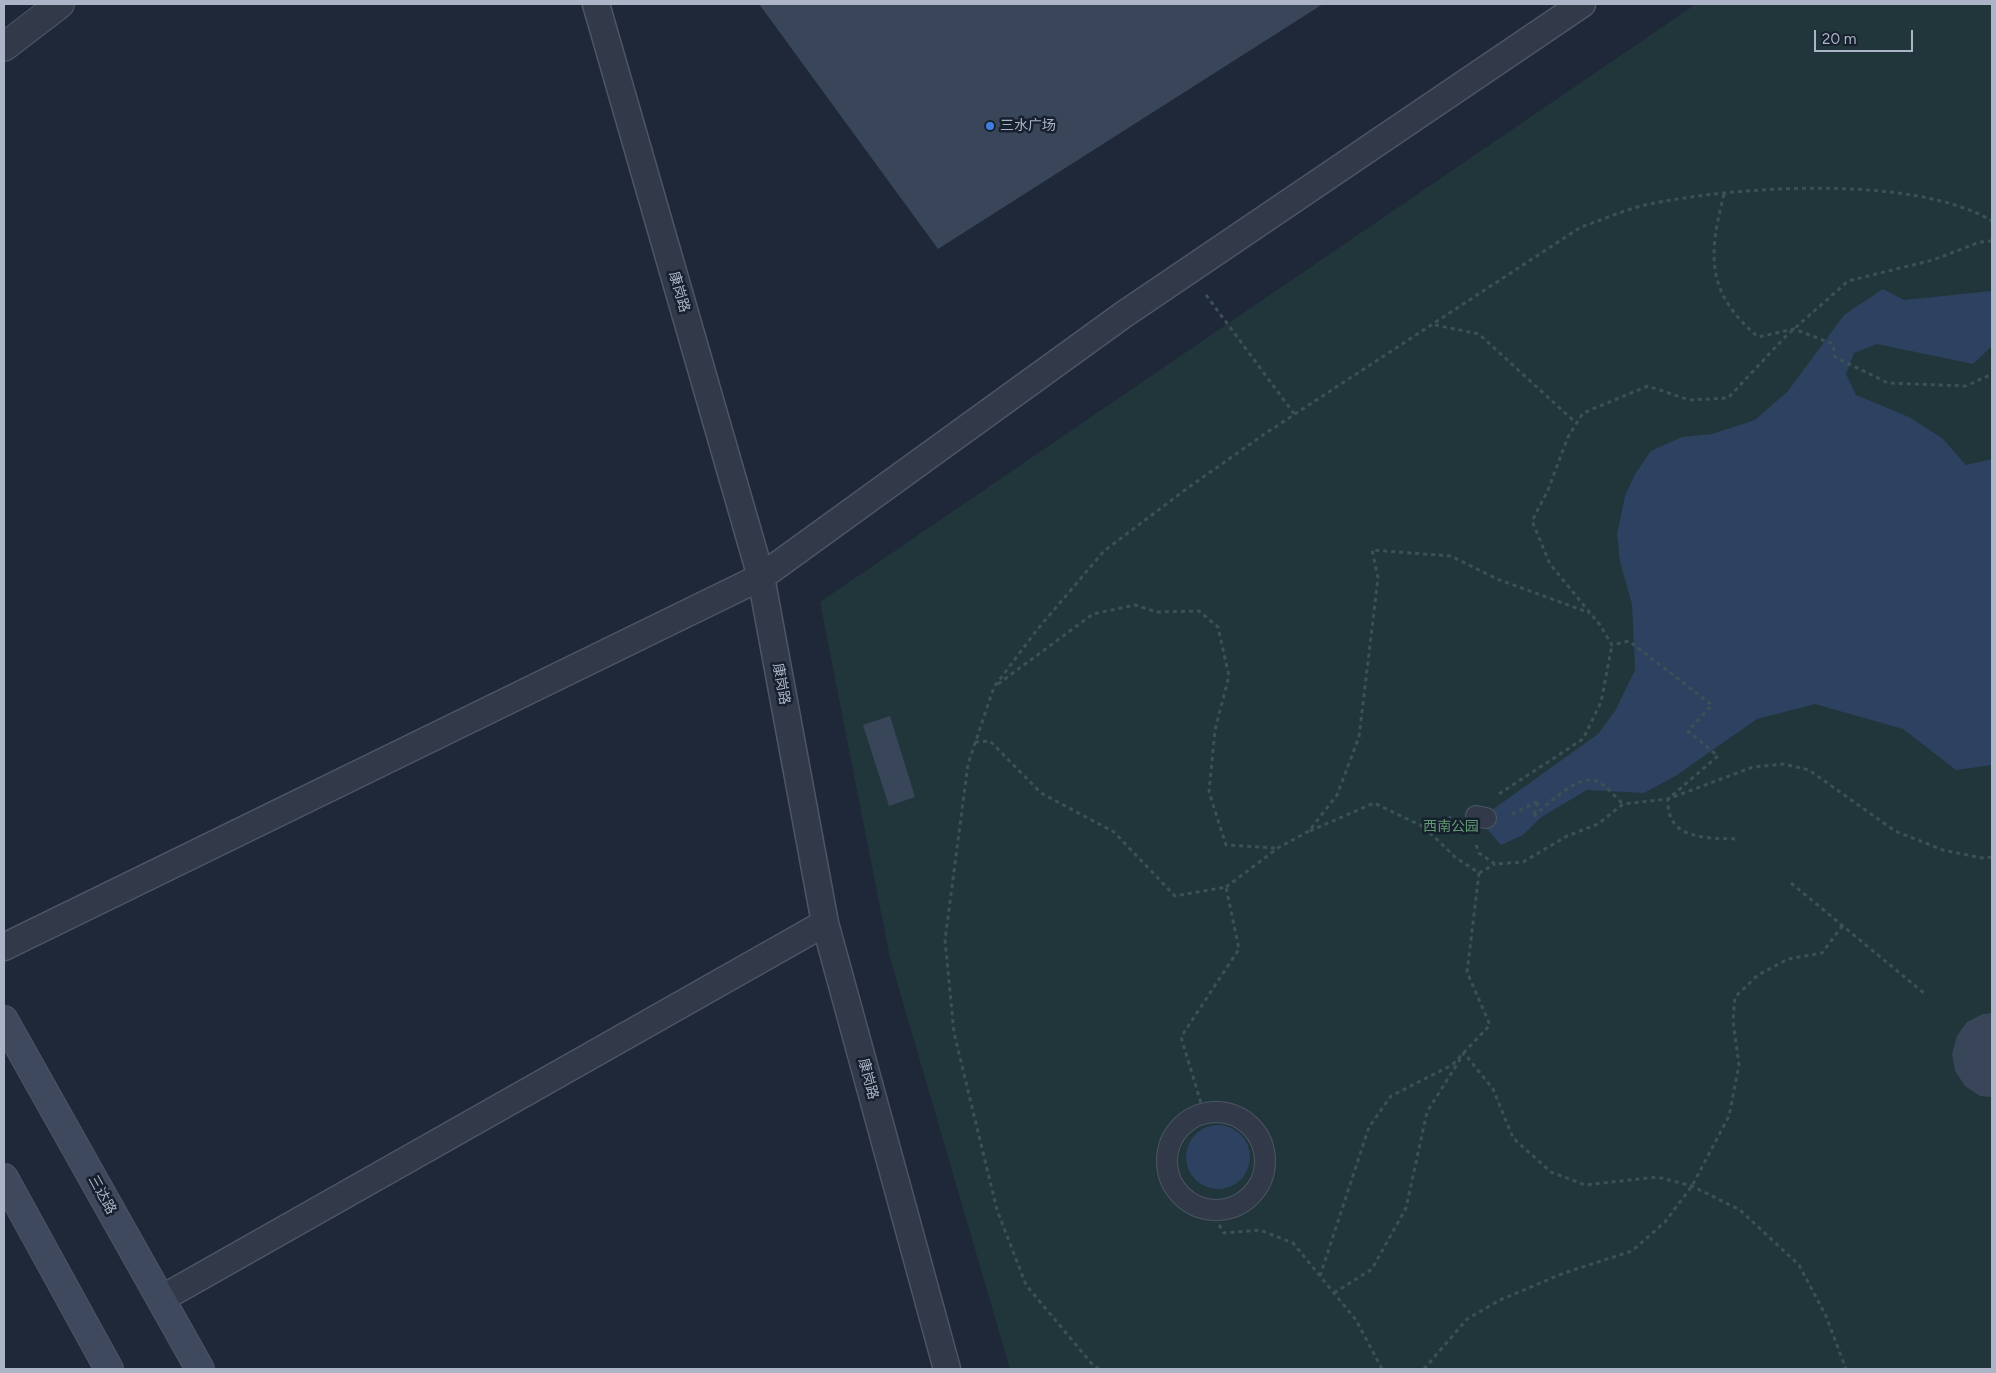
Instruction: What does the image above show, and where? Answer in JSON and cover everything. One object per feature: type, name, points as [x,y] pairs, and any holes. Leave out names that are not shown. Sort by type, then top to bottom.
[{"type":"main road","name":"三达路","points":[[4,1020],[200,1369]]},
{"type":"main road","points":[[4,1178],[109,1369]]},
{"type":"street","points":[[4,47],[60,4]]},
{"type":"street","name":"康岗路","points":[[596,4],[761,577],[825,923],[947,1369]]},
{"type":"street","points":[[4,947],[761,577],[1123,315],[1582,4]]},
{"type":"street","points":[[161,1299],[825,923]]},
{"type":"street","points":[[1222,1112],[1239,1117],[1254,1128],[1263,1144],[1266,1163],[1261,1183],[1248,1199],[1231,1209],[1211,1211],[1193,1206],[1177,1193],[1168,1175],[1167,1156],[1173,1137],[1186,1122],[1204,1114],[1222,1112]]},
{"type":"path","points":[[1100,1369],[1092,1364],[1026,1285],[997,1210],[954,1033],[945,940],[968,764],[994,687],[1036,631],[1104,551],[1188,487],[1581,227],[1643,205],[1687,197],[1816,188],[1878,191],[1944,201],[1976,211],[1992,221]]},
{"type":"path","points":[[1724,194],[1715,230],[1713,260],[1722,297],[1740,321],[1758,337],[1794,329],[1833,344],[1835,357],[1863,369],[1888,383],[1966,386],[1992,374]]},
{"type":"path","points":[[1495,864],[1479,853],[1470,829],[1481,813],[1583,738],[1601,702],[1612,645],[1590,613],[1550,564],[1532,521],[1548,490],[1568,437],[1583,413],[1648,386],[1689,400],[1728,398],[1794,329],[1848,281],[1933,260],[1980,242],[1992,241]]},
{"type":"path","points":[[1188,271],[1295,415]]},
{"type":"path","points":[[1434,324],[1479,334],[1576,423]]},
{"type":"path","points":[[1309,831],[1337,795],[1360,737],[1378,578],[1372,550],[1451,556],[1497,579],[1590,613]]},
{"type":"path","points":[[994,687],[1093,614],[1135,605],[1157,612],[1199,611],[1218,627],[1229,676],[1215,730],[1209,792],[1223,836],[1226,845],[1278,848]]},
{"type":"path","points":[[1612,645],[1629,641],[1712,705],[1688,731],[1718,756],[1668,799],[1668,811],[1674,826],[1691,834],[1737,839]]},
{"type":"path","points":[[975,742],[990,742],[1041,793],[1114,832],[1175,896],[1226,887],[1278,848],[1309,831],[1374,803],[1424,827],[1455,857],[1479,873]]},
{"type":"path","points":[[1479,873],[1495,864],[1523,862],[1567,836],[1598,824],[1623,804],[1668,799],[1753,767],[1784,764],[1809,770],[1895,830],[1943,850],[1982,858],[1992,856]]},
{"type":"path","points":[[1424,827],[1481,813],[1497,821],[1538,801],[1533,817],[1571,787],[1583,780],[1596,781],[1623,804]]},
{"type":"path","points":[[1320,1276],[1369,1127],[1391,1096],[1452,1065],[1490,1026],[1467,972],[1479,873]]},
{"type":"path","points":[[1791,883],[1925,994]]},
{"type":"path","points":[[1204,1114],[1181,1037],[1240,949],[1226,887]]},
{"type":"path","points":[[1424,1369],[1467,1318],[1500,1300],[1564,1273],[1632,1251],[1665,1222],[1692,1186],[1729,1116],[1739,1065],[1733,1021],[1735,997],[1758,974],[1788,960],[1822,953],[1843,926]]},
{"type":"path","points":[[1464,1053],[1493,1089],[1513,1138],[1551,1172],[1585,1186],[1657,1177],[1692,1186],[1740,1210],[1799,1265],[1826,1316],[1846,1369]]},
{"type":"path","points":[[1334,1293],[1372,1269],[1406,1208],[1427,1112],[1464,1053]]},
{"type":"path","points":[[1211,1211],[1224,1233],[1260,1230],[1293,1243],[1356,1320],[1382,1369]]},
{"type":"green space","name":"西南公园","points":[[1696,4],[1992,4],[1992,1369],[1010,1369],[890,958],[820,602]]},
{"type":"water","points":[[1883,289],[1904,300],[1992,291],[1992,346],[1973,364],[1877,344],[1854,353],[1846,374],[1856,395],[1909,417],[1942,438],[1966,465],[1992,459],[1992,765],[1956,770],[1903,729],[1815,704],[1757,719],[1677,775],[1644,793],[1587,790],[1540,818],[1523,835],[1501,845],[1488,830],[1492,810],[1598,734],[1615,711],[1635,670],[1632,604],[1620,562],[1617,534],[1625,496],[1635,474],[1651,451],[1682,437],[1712,434],[1755,420],[1788,391],[1844,315]]},
{"type":"water","points":[[1218,1125],[1230,1127],[1241,1134],[1248,1145],[1250,1157],[1248,1169],[1241,1180],[1230,1187],[1218,1189],[1206,1187],[1195,1180],[1188,1169],[1186,1157],[1188,1145],[1195,1134],[1206,1127]]},
{"type":"building","name":"三水广场","points":[[759,4],[1323,4],[938,249]]},
{"type":"building","points":[[890,716],[915,797],[889,806],[863,725]]},
{"type":"building","points":[[1992,1013],[1992,1097],[1980,1096],[1965,1086],[1955,1071],[1952,1054],[1957,1036],[1967,1022],[1983,1014]]},
{"type":"place","name":"三水广场","points":[[990,126]]}]
